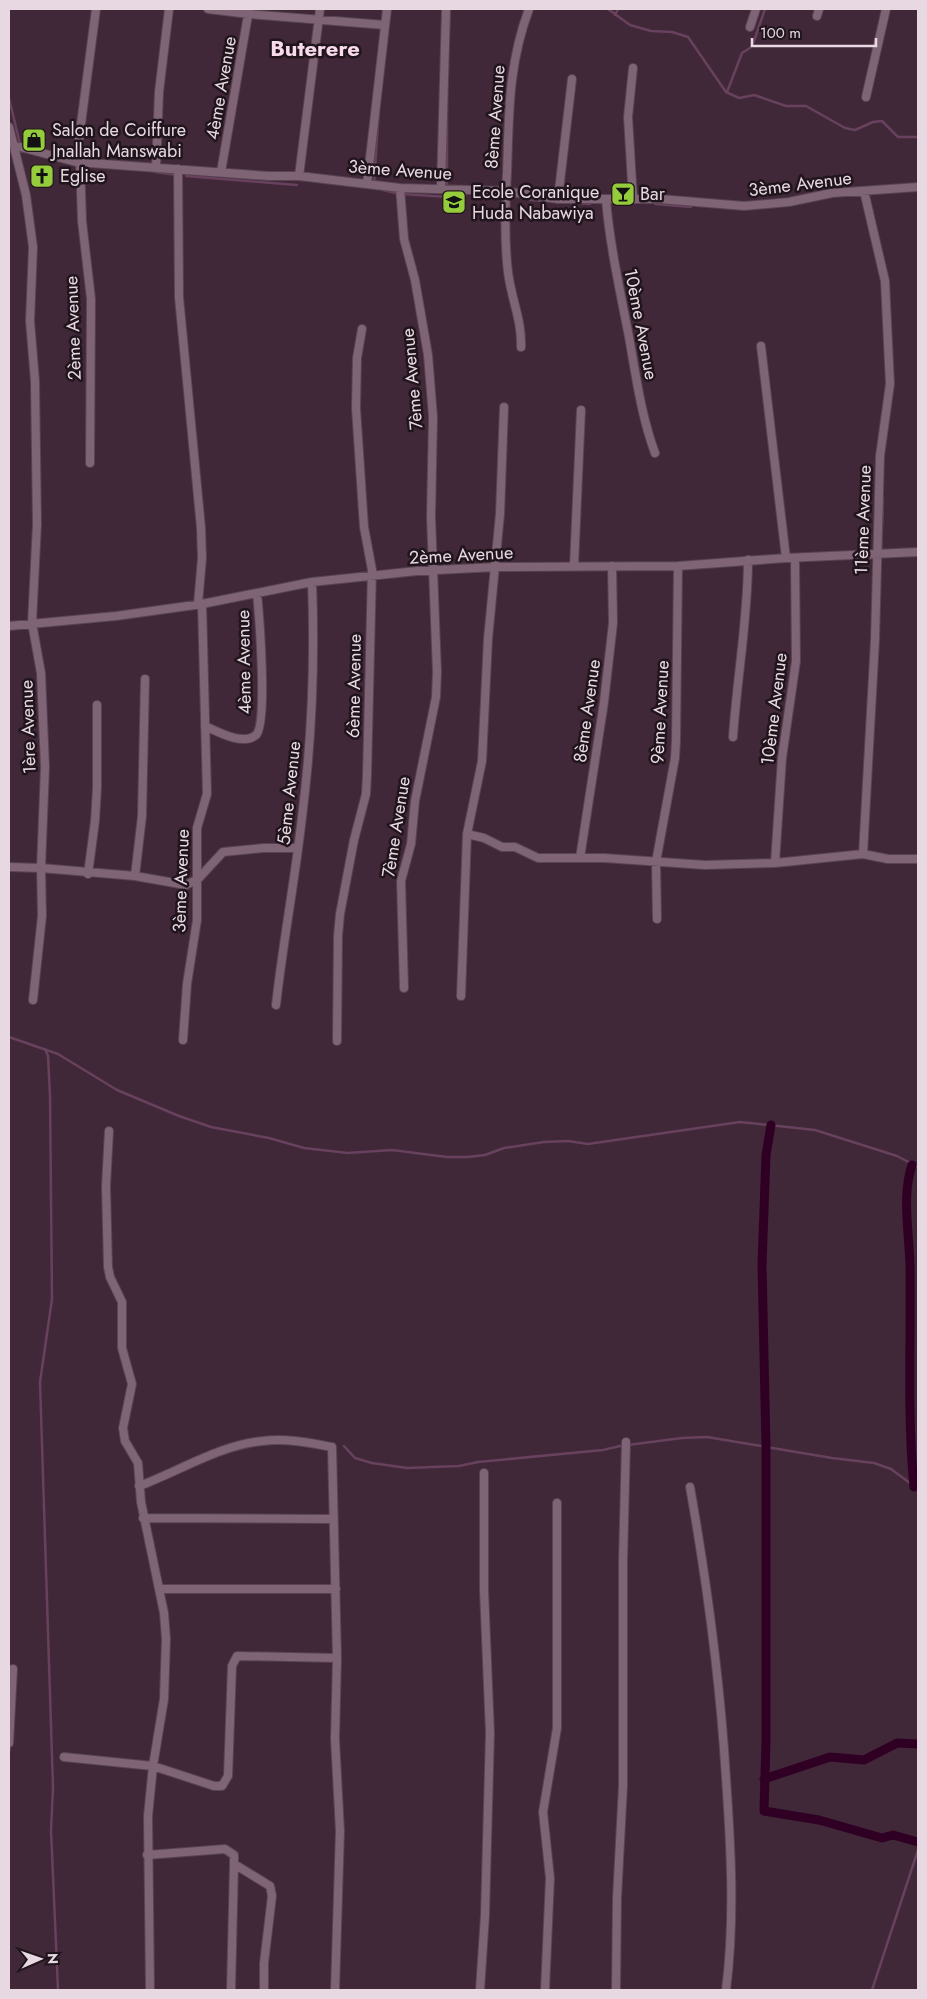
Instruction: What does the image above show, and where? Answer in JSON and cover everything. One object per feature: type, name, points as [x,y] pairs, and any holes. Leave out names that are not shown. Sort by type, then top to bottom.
[{"type":"street","name":"2ème Avenue","points":[[90,462],[91,299],[82,221],[78,162],[96,9]]},
{"type":"street","points":[[156,168],[159,92],[169,9]]},
{"type":"street","points":[[208,9],[385,25]]},
{"type":"street","points":[[299,176],[320,9]]},
{"type":"street","points":[[367,184],[387,9]]},
{"type":"street","points":[[442,188],[446,9]]},
{"type":"street","name":"8ème Avenue","points":[[522,347],[519,318],[508,274],[505,191],[510,83],[519,35],[529,9]]},
{"type":"street","points":[[750,28],[756,9]]},
{"type":"street","points":[[866,97],[886,9]]},
{"type":"street","name":"4ème Avenue","points":[[222,172],[249,12]]},
{"type":"street","points":[[633,68],[628,117],[633,199]]},
{"type":"street","points":[[558,198],[572,79]]},
{"type":"street","name":"1ère Avenue","points":[[9,127],[11,144],[26,194],[33,247],[30,321],[35,381],[37,524],[32,623],[41,673],[45,736],[41,944],[33,1000]]},
{"type":"street","name":"3ème Avenue","points":[[11,144],[78,162],[299,176],[400,188],[505,191],[558,198],[633,199],[744,206],[790,202],[832,193],[918,187]]},
{"type":"street","name":"3ème Avenue","points":[[178,169],[179,297],[201,528],[200,604],[207,794],[197,828],[197,920],[187,984],[183,1040]]},
{"type":"street","name":"7ème Avenue","points":[[400,188],[404,239],[415,280],[428,355],[432,417],[430,467],[438,672],[436,697],[415,802],[411,844],[401,881],[404,988]]},
{"type":"street","name":"11ème Avenue","points":[[863,854],[875,640],[876,553],[880,515],[880,456],[890,384],[890,347],[885,280],[864,191]]},
{"type":"street","name":"10ème Avenue","points":[[606,200],[618,287],[646,429],[654,453]]},
{"type":"street","name":"6ème Avenue","points":[[336,1041],[340,914],[367,784],[371,564],[363,521],[356,426],[357,358],[362,329]]},
{"type":"street","points":[[761,346],[786,558]]},
{"type":"street","points":[[461,996],[467,834],[482,761],[488,639],[496,567],[504,406]]},
{"type":"street","points":[[574,566],[582,410]]},
{"type":"street","name":"2ème Avenue","points":[[9,626],[116,616],[200,604],[312,582],[371,575],[496,567],[678,566],[748,560],[918,552]]},
{"type":"street","name":"10ème Avenue","points":[[775,863],[784,742],[796,661],[795,558]]},
{"type":"street","points":[[733,737],[737,680],[748,599],[748,560]]},
{"type":"street","name":"8ème Avenue","points":[[580,858],[604,702],[613,623],[612,566]]},
{"type":"street","name":"9ème Avenue","points":[[658,919],[656,862],[675,758],[678,566]]},
{"type":"street","name":"5ème Avenue","points":[[276,1006],[298,848],[312,710],[314,647],[312,582]]},
{"type":"street","name":"4ème Avenue","points":[[205,726],[228,736],[251,738],[258,734],[261,727],[262,693],[257,593]]},
{"type":"street","points":[[135,876],[142,816],[145,679]]},
{"type":"street","points":[[88,874],[97,788],[96,705]]},
{"type":"street","points":[[467,834],[484,838],[502,847],[515,847],[538,858],[580,858],[686,864],[775,863],[863,854],[888,859],[918,859]]},
{"type":"street","points":[[9,867],[135,876],[186,885],[198,879],[223,852],[263,848],[298,848]]},
{"type":"street","points":[[109,1131],[106,1186],[108,1267],[110,1277],[122,1302],[122,1348],[132,1384],[123,1428],[125,1440],[138,1463],[143,1518],[159,1589],[166,1639],[164,1699],[148,1810],[150,1990]]},
{"type":"street","points":[[139,1486],[235,1446],[263,1440],[280,1440],[332,1447],[332,1518],[337,1658],[335,1739],[340,1831],[340,1892],[335,1990]]},
{"type":"street","points":[[616,1990],[617,1898],[622,1786],[623,1560],[626,1445]]},
{"type":"street","points":[[480,1990],[485,1915],[490,1733],[484,1590],[484,1473]]},
{"type":"street","points":[[690,1487],[703,1563],[723,1727],[732,1880],[726,1990]]},
{"type":"street","points":[[545,1990],[550,1878],[543,1812],[557,1728],[556,1503]]},
{"type":"street","points":[[143,1518],[332,1518]]},
{"type":"street","points":[[159,1589],[336,1589]]},
{"type":"street","points":[[64,1757],[153,1766],[214,1786],[222,1786],[228,1776],[232,1666],[237,1656],[337,1658]]},
{"type":"street","points":[[9,1743],[13,1669]]},
{"type":"street","points":[[147,1855],[218,1848],[231,1851],[234,1855],[231,1990]]},
{"type":"street","points":[[234,1864],[266,1882],[272,1890],[264,1963],[264,1990]]},
{"type":"waterway","points":[[448,51],[450,9]]},
{"type":"waterway","points":[[608,9],[630,25],[651,31],[672,32],[688,37],[726,92],[739,98],[754,95],[786,106],[806,106],[845,128],[855,130],[873,122],[882,121],[898,137],[918,137]]},
{"type":"waterway","points":[[615,15],[618,9]]},
{"type":"waterway","points":[[727,92],[742,53],[750,48],[754,41],[765,9]]},
{"type":"waterway","points":[[9,98],[20,144]]},
{"type":"waterway","points":[[447,102],[447,189]]},
{"type":"waterway","points":[[374,184],[379,108]]},
{"type":"waterway","points":[[155,172],[177,175]]},
{"type":"waterway","points":[[186,176],[297,185]]},
{"type":"waterway","points":[[383,190],[400,194]]},
{"type":"waterway","points":[[402,194],[464,198]]},
{"type":"waterway","points":[[530,200],[590,204]]},
{"type":"waterway","points":[[655,204],[691,207]]},
{"type":"waterway","points":[[881,559],[883,499]]},
{"type":"waterway","points":[[9,1037],[58,1054],[117,1090],[179,1116],[211,1127],[269,1138],[304,1148],[348,1153],[392,1150],[447,1157],[468,1157],[485,1155],[504,1148],[544,1142],[568,1141],[588,1144],[740,1122],[815,1130],[897,1156],[918,1167]]},
{"type":"waterway","points":[[45,1049],[48,1056],[50,1096],[52,1299],[40,1382],[53,1788],[51,1830],[58,1990]]},
{"type":"waterway","points":[[771,1125],[766,1155],[762,1265],[766,1446],[766,1740],[764,1811],[819,1820],[882,1838],[893,1835],[918,1842]]},
{"type":"waterway","points":[[912,1165],[907,1190],[907,1203],[910,1270],[911,1433],[914,1487]]},
{"type":"waterway","points":[[344,1446],[355,1458],[372,1463],[407,1468],[459,1466],[478,1462],[603,1450],[682,1438],[707,1437],[832,1458],[874,1463],[891,1469],[918,1489]]},
{"type":"waterway","points":[[764,1779],[830,1757],[864,1760],[897,1743],[918,1744]]},
{"type":"waterway","points":[[9,1753],[10,1746]]},
{"type":"waterway","points":[[872,1990],[918,1850]]},
{"type":"place","name":"Salon de Coiffure Jnallah Manswabi","points":[[34,140]]},
{"type":"place","name":"Eglise","points":[[42,176]]},
{"type":"place","name":"Bar","points":[[623,194]]},
{"type":"place","name":"Ecole Coranique Huda Nabawiya","points":[[454,202]]},
{"type":"district","name":"Buterere","points":[[315,48]]}]
